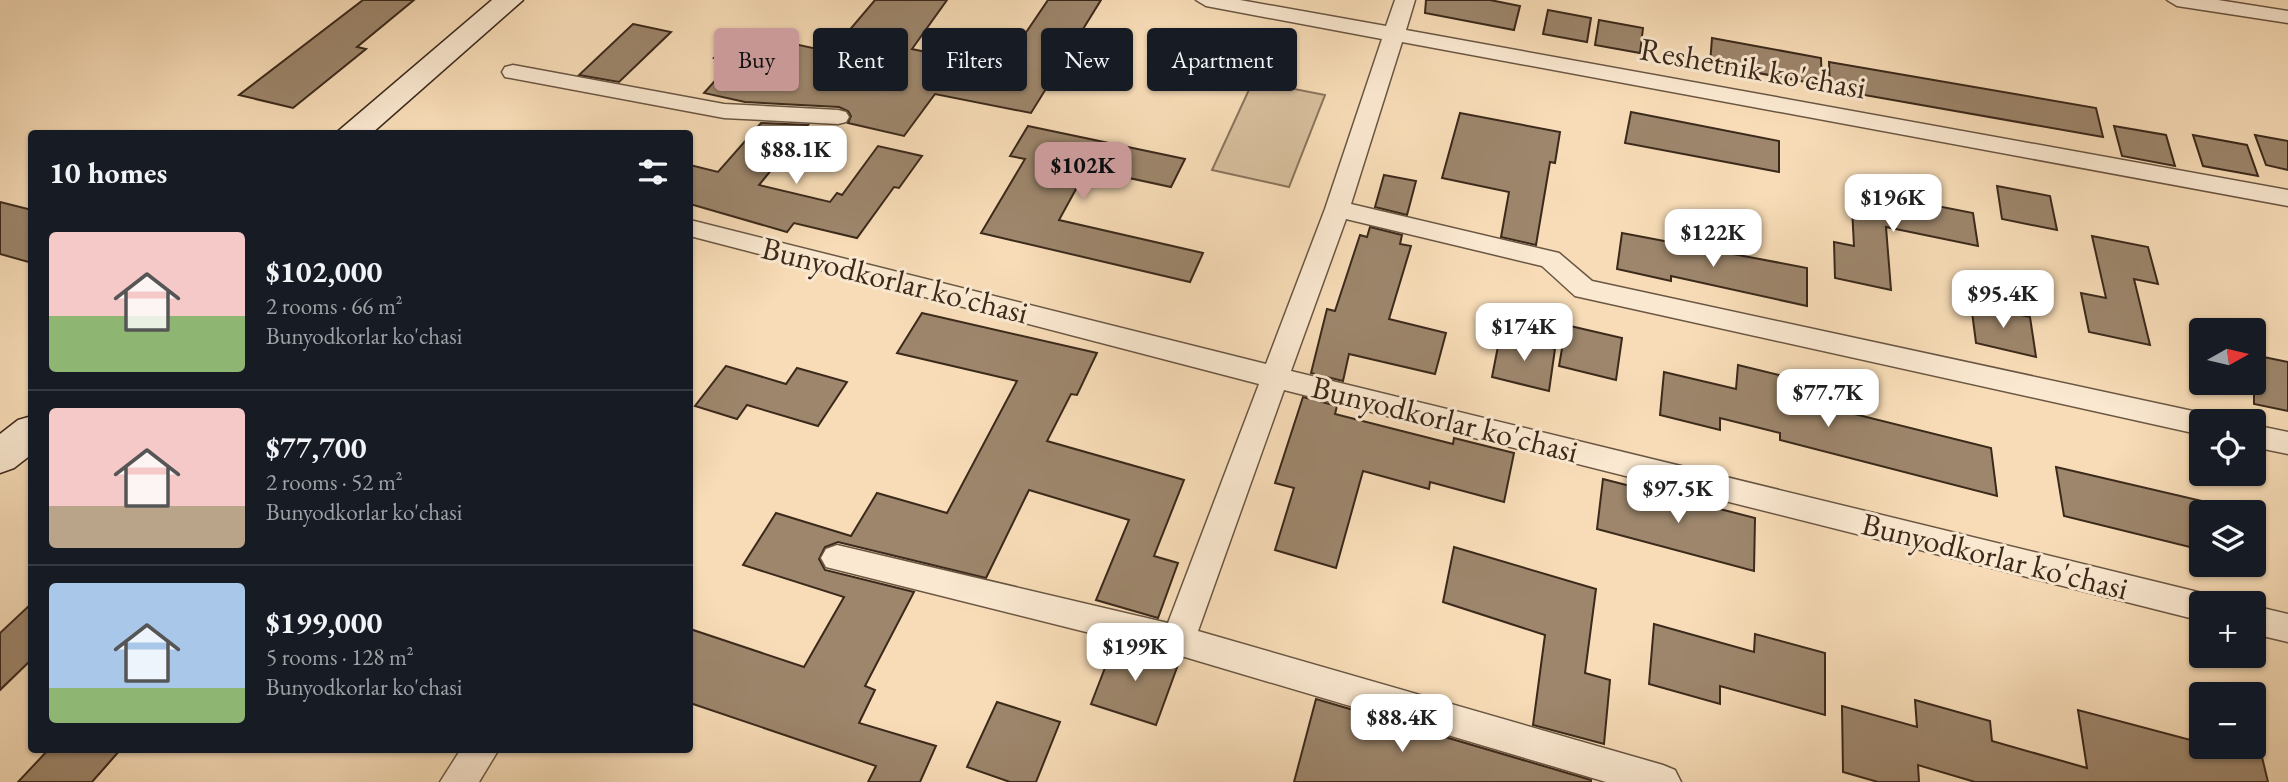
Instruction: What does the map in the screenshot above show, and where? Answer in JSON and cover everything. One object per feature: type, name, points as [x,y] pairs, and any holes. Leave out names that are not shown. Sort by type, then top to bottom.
[{"type":"main road","points":[[356,130],[509,0]]},
{"type":"main road","points":[[383,130],[531,0]]},
{"type":"main road","points":[[0,430],[28,406]]},
{"type":"main road","points":[[0,457],[28,434]]},
{"type":"street","name":"Reshetnik ko'chasi","points":[[1206,0],[2288,198]]},
{"type":"street","points":[[1178,640],[1337,209],[1405,0]]},
{"type":"street","points":[[2177,0],[2288,17]]},
{"type":"street","points":[[513,72],[724,111],[838,117]]},
{"type":"street","points":[[1337,209],[1550,259],[1584,289],[2189,422]]},
{"type":"street","name":"Bunyodkorlar ko'chasi","points":[[693,229],[1274,377],[2189,604]]},
{"type":"street","points":[[2266,438],[2288,443]]},
{"type":"street","points":[[837,558],[1178,640],[1663,782]]},
{"type":"street","points":[[2266,623],[2288,628]]},
{"type":"street","points":[[458,782],[479,753]]},
{"type":"shaded area","points":[[1297,90],[1325,95],[1289,187],[1212,170],[1248,91]]},
{"type":"building","points":[[363,0],[414,0],[357,47],[366,49],[293,108],[239,95]]},
{"type":"building","points":[[875,0],[947,0],[927,28],[922,28],[922,35],[912,49],[922,51],[922,91],[1027,91],[1027,31],[1048,0],[1101,0],[1084,28],[1041,28],[1041,91],[1045,91],[1031,113],[935,94],[904,136],[848,123],[851,116],[848,111],[839,107],[745,102],[704,93],[714,82],[714,91],[799,91],[799,45],[813,48],[813,91],[908,91],[908,28],[851,28]]},
{"type":"building","points":[[1426,0],[1490,0],[1520,6],[1514,30],[1425,13]]},
{"type":"building","points":[[1548,10],[1591,18],[1587,42],[1543,34]]},
{"type":"building","points":[[1599,20],[1643,28],[1640,53],[1595,45]]},
{"type":"building","points":[[633,24],[671,32],[619,82],[579,75]]},
{"type":"building","points":[[1712,38],[1821,58],[1822,85],[1710,64]]},
{"type":"building","points":[[1829,62],[2096,108],[2103,137],[1830,89]]},
{"type":"building","points":[[1631,112],[1779,141],[1779,172],[1625,143]]},
{"type":"building","points":[[1460,113],[1560,132],[1555,163],[1550,162],[1536,245],[1501,237],[1509,192],[1442,178]]},
{"type":"building","points":[[761,123],[808,125],[759,185],[830,202],[837,193],[842,195],[878,146],[922,156],[899,188],[894,187],[857,238],[794,223],[787,232],[693,205],[693,166],[718,172]]},
{"type":"building","points":[[1028,126],[1185,159],[1171,187],[1087,169],[1059,220],[1203,253],[1190,282],[981,233],[1025,159],[1010,156]]},
{"type":"building","points":[[2114,126],[2166,135],[2175,166],[2122,156]]},
{"type":"building","points":[[2193,135],[2247,145],[2258,176],[2203,166]]},
{"type":"building","points":[[2255,135],[2288,141],[2288,170],[2266,165]]},
{"type":"building","points":[[1384,175],[1416,181],[1407,215],[1375,207]]},
{"type":"building","points":[[1997,186],[2050,196],[2057,230],[2002,219]]},
{"type":"building","points":[[1851,189],[1973,213],[1978,246],[1886,227],[1891,290],[1835,278],[1834,242],[1854,246]]},
{"type":"building","points":[[0,202],[28,209],[28,262],[0,254]]},
{"type":"building","points":[[1370,227],[1402,235],[1400,244],[1411,246],[1389,319],[1446,333],[1435,374],[1349,354],[1343,381],[1311,373],[1327,309],[1335,311],[1360,235],[1367,237]]},
{"type":"building","points":[[1622,233],[1807,268],[1807,306],[1671,276],[1671,281],[1617,269]]},
{"type":"building","points":[[2092,236],[2148,247],[2158,284],[2134,279],[2150,345],[2089,332],[2081,293],[2106,298]]},
{"type":"building","points":[[1971,304],[2030,317],[2036,357],[1976,343]]},
{"type":"building","points":[[922,313],[1097,353],[1077,395],[1071,394],[1047,441],[1184,480],[1154,556],[1178,563],[1158,618],[1096,600],[1129,520],[1029,490],[986,578],[838,542],[825,547],[819,559],[825,570],[914,592],[865,686],[875,690],[859,723],[936,746],[920,782],[868,782],[876,766],[693,704],[693,630],[804,667],[844,597],[743,565],[776,513],[851,536],[877,493],[947,513],[1017,381],[897,353]]},
{"type":"building","points":[[1566,325],[1622,338],[1616,380],[1559,366]]},
{"type":"building","points":[[1500,336],[1555,349],[1549,391],[1492,377]]},
{"type":"building","points":[[2266,357],[2288,362],[2288,411],[2254,404],[2254,396],[2266,396]]},
{"type":"building","points":[[1738,365],[1779,375],[1778,395],[1991,448],[1997,496],[1780,440],[1780,433],[1720,418],[1720,430],[1660,415],[1664,372],[1736,389]]},
{"type":"building","points":[[726,366],[786,384],[797,368],[847,382],[818,426],[747,405],[737,419],[695,406]]},
{"type":"building","points":[[1303,397],[1337,406],[1335,414],[1453,444],[1454,438],[1514,453],[1504,502],[1430,482],[1429,489],[1363,471],[1336,568],[1275,550],[1294,488],[1275,483]]},
{"type":"building","points":[[2056,467],[2198,500],[2189,500],[2189,547],[2064,516]]},
{"type":"building","points":[[1603,479],[1755,518],[1754,571],[1597,529]]},
{"type":"building","points":[[1454,547],[1596,589],[1585,673],[1610,680],[1604,744],[1533,725],[1545,635],[1443,602]]},
{"type":"building","points":[[28,607],[28,663],[0,690],[0,633]]},
{"type":"building","points":[[1654,624],[1754,652],[1755,634],[1825,653],[1825,715],[1720,686],[1720,704],[1649,684]]},
{"type":"building","points":[[1115,642],[1179,662],[1156,725],[1091,704]]},
{"type":"building","points":[[1316,699],[1591,780],[1591,782],[1294,782]]},
{"type":"building","points":[[1915,700],[1990,721],[1992,741],[2087,768],[2078,710],[2189,740],[2189,759],[2262,759],[2268,782],[1975,782],[1918,765],[1919,782],[1878,782],[1843,772],[1842,706],[1917,727]]},
{"type":"building","points":[[997,702],[1060,722],[1036,782],[1010,782],[967,767]]},
{"type":"building","points":[[45,753],[117,753],[92,782],[18,782]]}]
